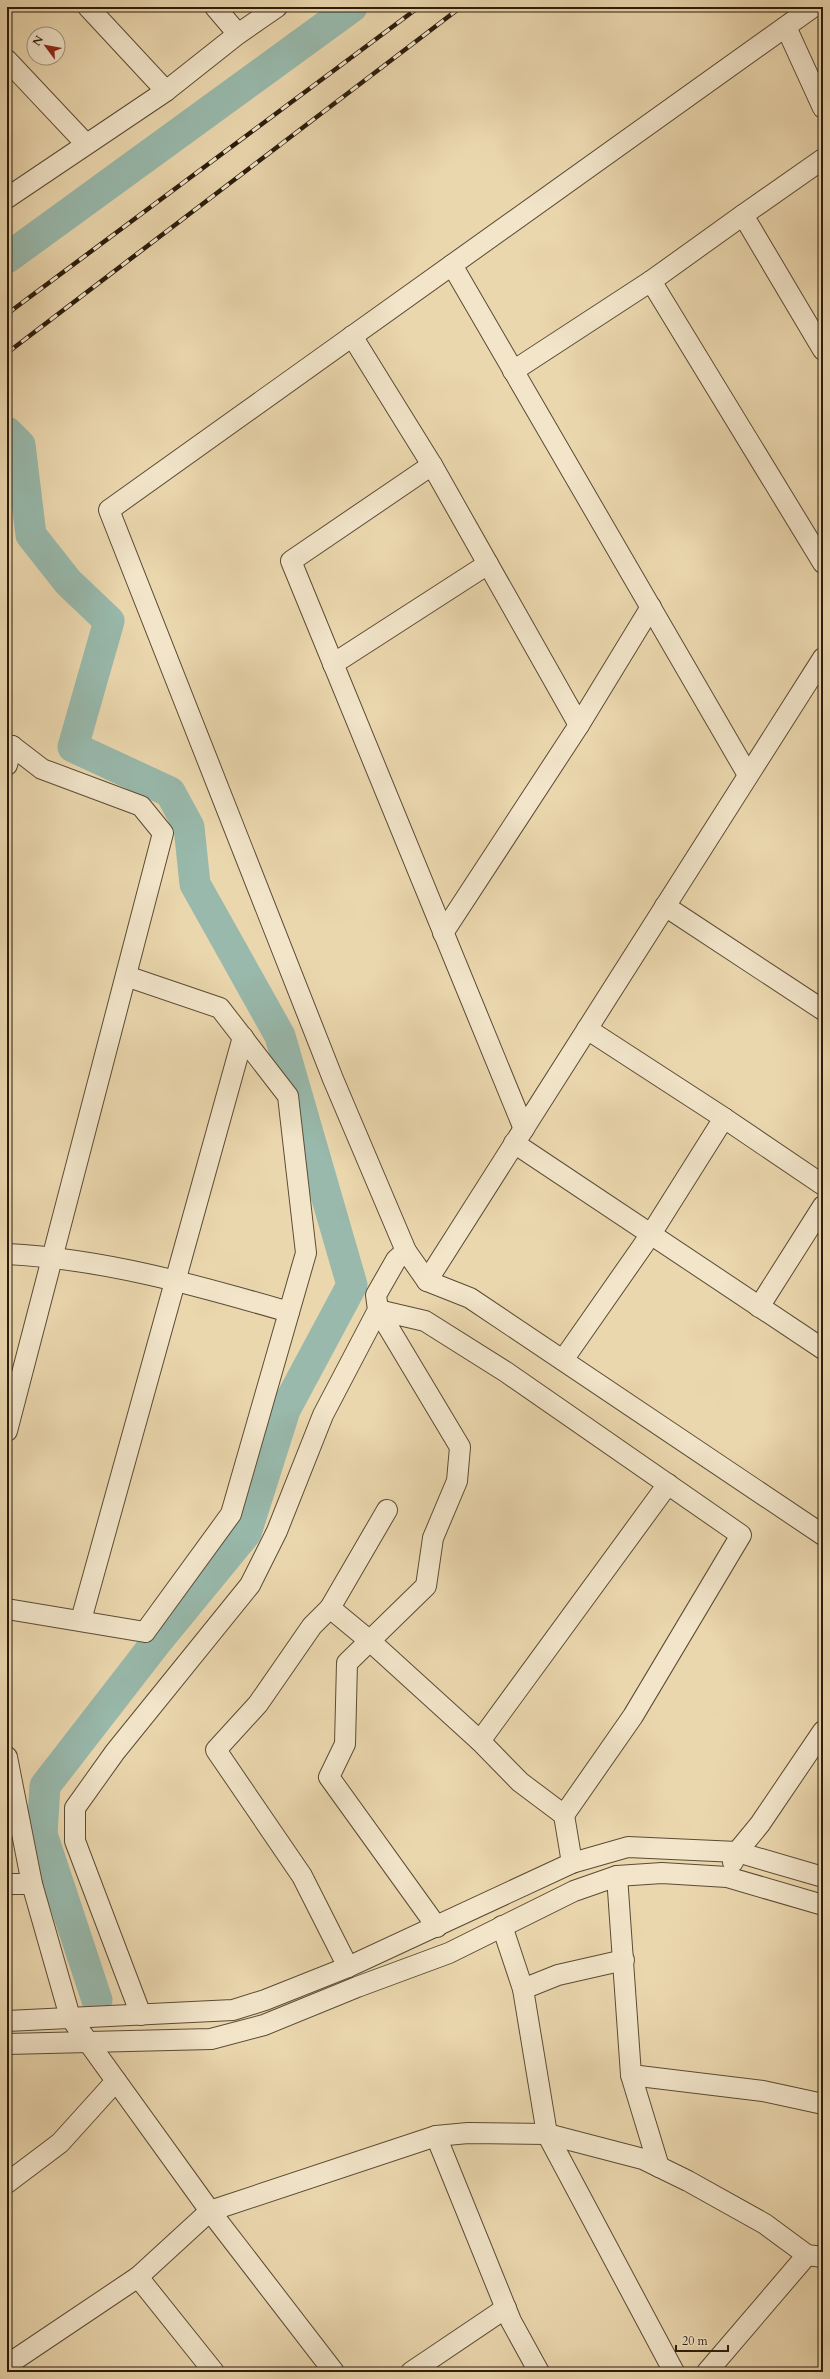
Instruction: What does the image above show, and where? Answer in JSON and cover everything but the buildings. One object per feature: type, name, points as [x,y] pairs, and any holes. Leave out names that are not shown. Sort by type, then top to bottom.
[{"type":"street","points":[[88,7],[166,91]]},
{"type":"street","points":[[215,7],[238,34]]},
{"type":"street","points":[[7,198],[166,91],[238,34],[277,7]]},
{"type":"street","points":[[813,7],[108,510],[332,1079],[406,1251],[427,1281],[470,1298],[823,1535]]},
{"type":"street","points":[[786,27],[823,108]]},
{"type":"street","points":[[7,60],[86,144]]},
{"type":"street","points":[[513,371],[650,281],[823,159]]},
{"type":"street","points":[[743,215],[817,324],[823,350]]},
{"type":"street","points":[[452,265],[748,775]]},
{"type":"street","points":[[650,281],[823,563]]},
{"type":"street","points":[[352,336],[432,465],[579,725]]},
{"type":"street","points":[[432,465],[291,561],[443,933],[519,1136],[651,1234],[823,1349]]},
{"type":"street","points":[[333,664],[488,564]]},
{"type":"street","points":[[443,933],[579,725],[651,607]]},
{"type":"street","points":[[427,1281],[823,658]]},
{"type":"street","points":[[7,1431],[163,833],[141,806],[42,769],[9,753]]},
{"type":"street","points":[[665,906],[823,1010]]},
{"type":"street","points":[[7,1609],[81,1620],[145,1632],[231,1514],[306,1253],[288,1096],[220,1008],[126,976]]},
{"type":"street","points":[[587,1029],[724,1118],[823,1185]]},
{"type":"street","points":[[81,1620],[243,1037]]},
{"type":"street","points":[[563,1360],[651,1234],[724,1118]]},
{"type":"street","points":[[759,1307],[823,1206]]},
{"type":"street","points":[[406,1251],[396,1260],[376,1296],[378,1310],[460,1447],[457,1481],[434,1538],[426,1586],[347,1663],[345,1744],[329,1777],[437,1927]]},
{"type":"street","points":[[7,1254],[52,1256],[176,1280],[289,1312]]},
{"type":"street","points":[[378,1310],[425,1321],[506,1372],[741,1535],[633,1716],[564,1815]]},
{"type":"street","points":[[141,2015],[75,1841],[75,1808],[115,1752],[250,1585],[277,1531],[323,1415],[378,1310]]},
{"type":"street","points":[[480,1741],[668,1484]]},
{"type":"street","points":[[348,1968],[302,1876],[216,1750],[258,1704],[312,1626],[330,1608],[387,1510]]},
{"type":"street","points":[[330,1608],[370,1640],[480,1741],[520,1782],[564,1815],[572,1863]]},
{"type":"street","points":[[727,1877],[737,1852],[760,1824],[823,1730]]},
{"type":"street","points":[[7,1757],[32,1884],[70,2017],[86,2042],[210,2210],[334,2372]]},
{"type":"street","points":[[7,2021],[233,2010],[265,2000],[348,1968],[572,1863],[628,1846],[737,1852],[823,1877]]},
{"type":"street","points":[[7,2044],[210,2039],[264,2025],[357,1987],[448,1953],[574,1891],[617,1876],[662,1873],[727,1877],[823,1906]]},
{"type":"street","points":[[617,1876],[631,2075],[659,2167]]},
{"type":"street","points":[[7,1884],[32,1884]]},
{"type":"street","points":[[502,1926],[522,1989],[547,2134],[674,2372]]},
{"type":"street","points":[[522,1989],[558,1975],[624,1960]]},
{"type":"street","points":[[631,2075],[762,2091],[823,2104]]},
{"type":"street","points":[[7,2183],[60,2143],[116,2081]]},
{"type":"street","points":[[7,2365],[138,2277],[210,2210],[436,2136],[468,2133],[547,2134],[643,2159],[765,2224],[815,2256],[707,2372]]},
{"type":"street","points":[[436,2136],[506,2308],[539,2372]]},
{"type":"street","points":[[138,2277],[214,2372]]},
{"type":"street","points":[[411,2372],[506,2308]]},
{"type":"waterway","points":[[7,258],[352,7]]},
{"type":"waterway","points":[[7,432],[20,445],[31,535],[68,582],[109,621],[73,747],[170,792],[189,827],[195,884],[280,1036],[352,1285],[285,1410],[246,1533],[155,1644],[45,1786],[42,1834],[97,2000]]},
{"type":"railway","points":[[7,314],[419,7]]},
{"type":"railway","points":[[7,353],[461,7]]}]
